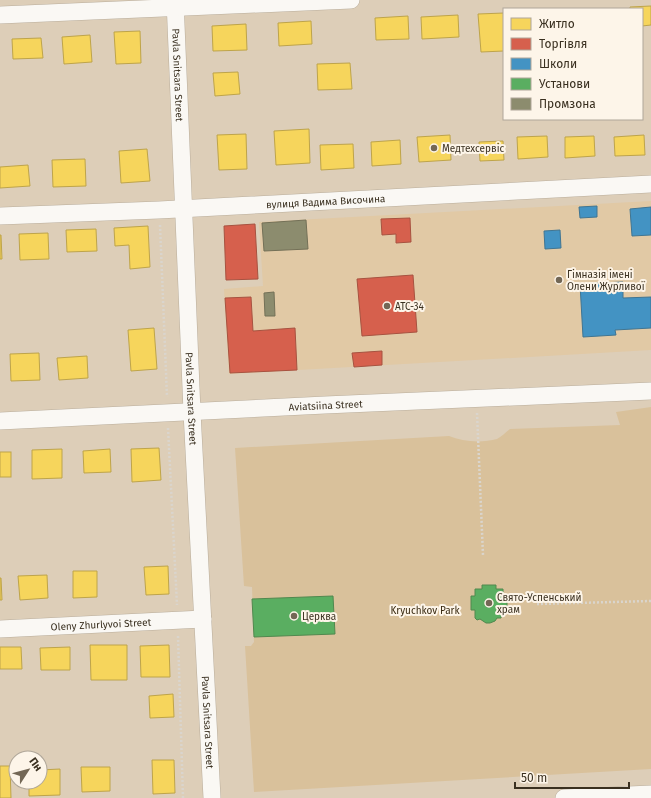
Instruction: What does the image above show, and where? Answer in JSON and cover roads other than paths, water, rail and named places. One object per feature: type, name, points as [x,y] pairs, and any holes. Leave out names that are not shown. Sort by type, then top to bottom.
[{"type":"street","points":[[0,15],[175,4],[351,0]]},
{"type":"street","name":"Pavla Snitsara Street","points":[[175,4],[192,412],[212,798]]},
{"type":"street","name":"вулиця Вадима Височина","points":[[0,216],[159,210],[651,184]]},
{"type":"street","name":"Aviatsiina Street","points":[[0,421],[167,412],[651,391]]},
{"type":"street","name":"Oleny Zhurlyvoi Street","points":[[0,629],[203,619]]},
{"type":"street","points":[[564,798],[651,794]]},
{"type":"place","name":"Медтехсервіс","points":[[434,148]]},
{"type":"place","name":"Гімназія імені Олени Журливої","points":[[559,280]]},
{"type":"place","name":"АТС-34","points":[[387,306]]},
{"type":"place","name":"Свято-Успенський храм","points":[[489,603]]},
{"type":"place","name":"Церква","points":[[294,616]]},
{"type":"park label","name":"Kryuchkov Park","points":[[425,610]]}]
